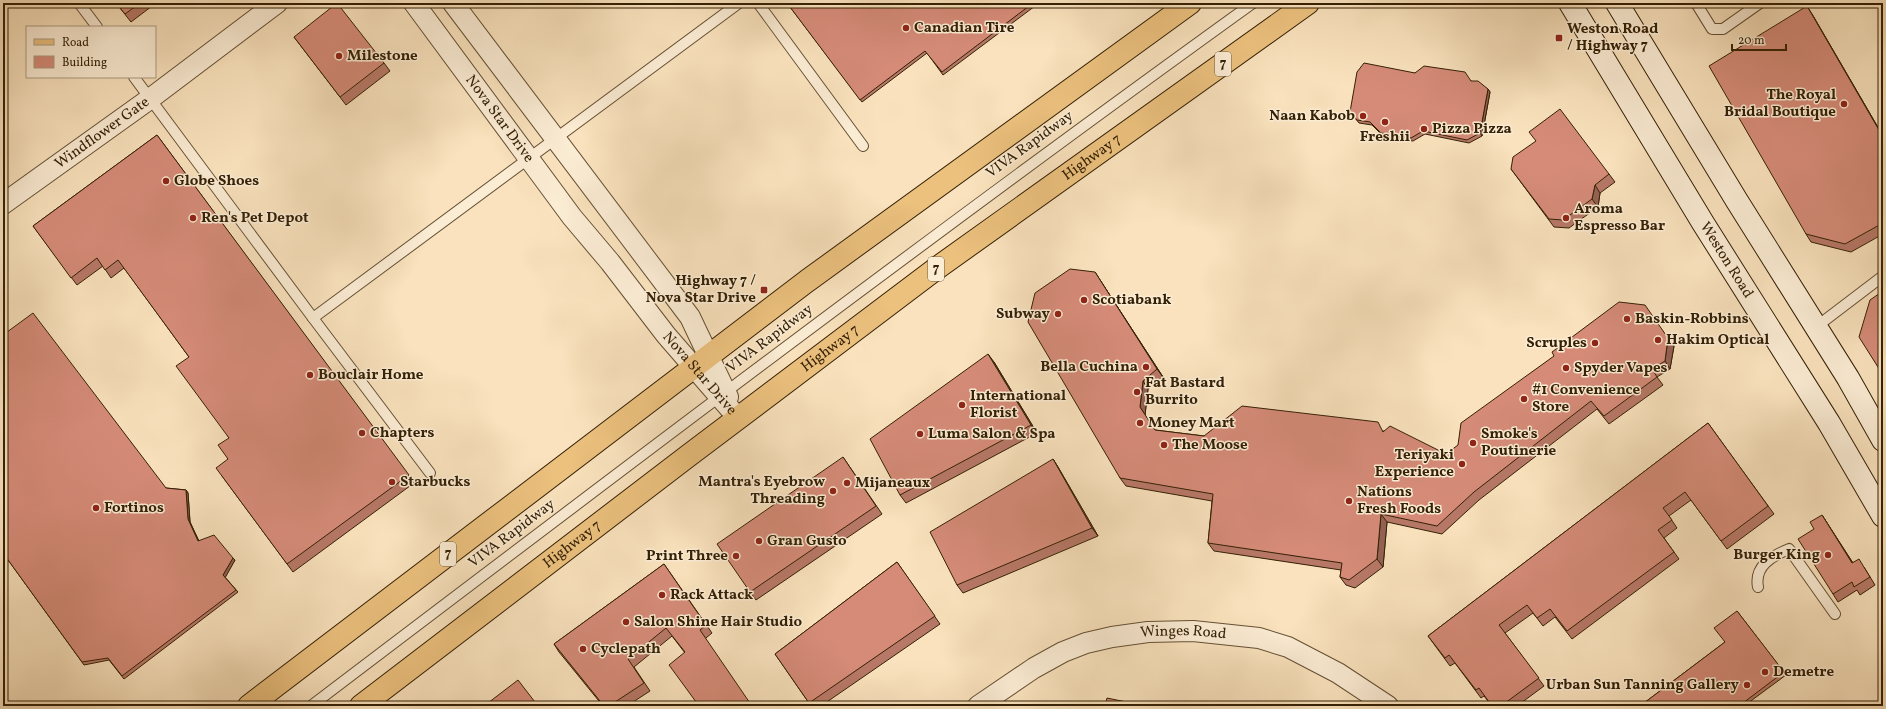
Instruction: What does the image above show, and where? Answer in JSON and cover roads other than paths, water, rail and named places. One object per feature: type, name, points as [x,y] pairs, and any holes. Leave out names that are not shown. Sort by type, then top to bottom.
[{"type":"main road","name":"7","points":[[249,706],[701,361],[910,205],[1190,3]]},
{"type":"main road","name":"Highway 7","points":[[361,706],[937,268],[1308,3]]},
{"type":"main road","name":"Weston Road","points":[[1570,3],[1703,223],[1829,423],[1883,516]]},
{"type":"main road","points":[[1617,3],[1816,327],[1883,440]]},
{"type":"street","name":"Windflower Gate","points":[[3,204],[151,98],[277,3]]},
{"type":"street","name":"Nova Star Drive","points":[[414,3],[572,217],[610,262],[666,335],[701,361]]},
{"type":"street","name":"Nova Star Drive","points":[[453,3],[557,138],[690,317],[701,361],[738,418]]},
{"type":"street","name":"Winges Road","points":[[978,706],[1034,668],[1063,652],[1086,643],[1112,637],[1148,632],[1193,630],[1259,638],[1288,647],[1338,673],[1388,706]]},
{"type":"lane","points":[[79,3],[96,26]]},
{"type":"lane","points":[[313,318],[738,3]]},
{"type":"lane","points":[[758,3],[863,146]]},
{"type":"lane","name":"VIVA Rapidway","points":[[311,706],[722,393],[1046,152],[1253,3]]},
{"type":"lane","points":[[1696,3],[1712,29],[1723,30],[1760,3]]},
{"type":"lane","points":[[135,78],[430,473]]},
{"type":"lane","points":[[1816,327],[1883,276]]},
{"type":"lane","points":[[1758,587],[1756,579],[1758,572],[1776,555],[1789,549],[1835,614]]},
{"type":"place","name":"Canadian Tire","points":[[906,28]]},
{"type":"place","name":"Weston Road / Highway 7","points":[[1559,38]]},
{"type":"place","name":"Milestone","points":[[339,56]]},
{"type":"place","name":"The Royal Bridal Boutique","points":[[1844,104]]},
{"type":"place","name":"Naan Kabob","points":[[1363,116]]},
{"type":"place","name":"Freshii","points":[[1385,122]]},
{"type":"place","name":"Pizza Pizza","points":[[1424,129]]},
{"type":"place","name":"Globe Shoes","points":[[166,181]]},
{"type":"place","name":"Ren's Pet Depot","points":[[193,218]]},
{"type":"place","name":"Aroma Espresso Bar","points":[[1566,218]]},
{"type":"place","name":"Highway 7 / Nova Star Drive","points":[[764,290]]},
{"type":"place","name":"Scotiabank","points":[[1084,300]]},
{"type":"place","name":"Subway","points":[[1058,314]]},
{"type":"place","name":"Baskin-Robbins","points":[[1627,319]]},
{"type":"place","name":"Hakim Optical","points":[[1658,340]]},
{"type":"place","name":"Scruples","points":[[1595,343]]},
{"type":"place","name":"Bella Cuchina","points":[[1146,367]]},
{"type":"place","name":"Spyder Vapes","points":[[1566,368]]},
{"type":"place","name":"Bouclair Home","points":[[310,375]]},
{"type":"place","name":"Fat Bastard Burrito","points":[[1137,392]]},
{"type":"place","name":"#1 Convenience Store","points":[[1524,399]]},
{"type":"place","name":"International Florist","points":[[962,405]]},
{"type":"place","name":"Money Mart","points":[[1140,423]]},
{"type":"place","name":"Chapters","points":[[362,433]]},
{"type":"place","name":"Luma Salon & Spa","points":[[920,434]]},
{"type":"place","name":"Smoke's Poutinerie","points":[[1473,443]]},
{"type":"place","name":"The Moose","points":[[1164,445]]},
{"type":"place","name":"Teriyaki Experience","points":[[1462,464]]},
{"type":"place","name":"Starbucks","points":[[392,482]]},
{"type":"place","name":"Mijaneaux","points":[[847,483]]},
{"type":"place","name":"Mantra's Eyebrow Threading","points":[[833,491]]},
{"type":"place","name":"Nations Fresh Foods","points":[[1349,501]]},
{"type":"place","name":"Fortinos","points":[[96,508]]},
{"type":"place","name":"Gran Gusto","points":[[759,541]]},
{"type":"place","name":"Burger King","points":[[1828,555]]},
{"type":"place","name":"Print Three","points":[[736,556]]},
{"type":"place","name":"Rack Attack","points":[[662,595]]},
{"type":"place","name":"Salon Shine Hair Studio","points":[[626,622]]},
{"type":"place","name":"Cyclepath","points":[[583,649]]},
{"type":"place","name":"Demetre","points":[[1765,672]]},
{"type":"place","name":"Urban Sun Tanning Gallery","points":[[1747,685]]}]
